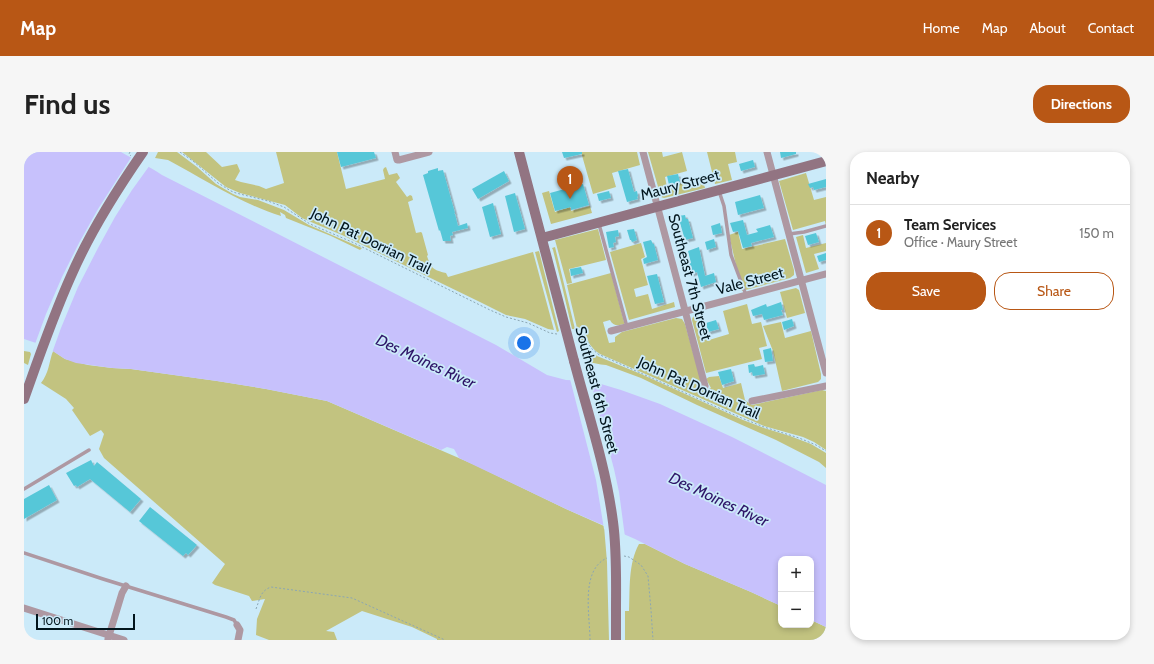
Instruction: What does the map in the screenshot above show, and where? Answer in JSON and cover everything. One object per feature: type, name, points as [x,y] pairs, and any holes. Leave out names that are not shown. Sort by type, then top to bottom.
[{"type":"main road","points":[[24,399],[27,379],[39,357],[71,275],[107,206],[143,152]]},
{"type":"main road","name":"Southeast 6th Street","points":[[519,152],[598,450],[609,500],[615,548],[616,640]]},
{"type":"main road","name":"Maury Street","points":[[542,238],[826,161]]},
{"type":"street","points":[[395,152],[397,160],[429,152]]},
{"type":"street","name":"Southeast 7th Street","points":[[643,152],[705,386]]},
{"type":"street","points":[[767,152],[826,373]]},
{"type":"street","name":"Vale Street","points":[[611,331],[826,274]]},
{"type":"street","points":[[752,401],[826,386]]},
{"type":"street","points":[[109,638],[122,593],[126,586]]},
{"type":"street","points":[[24,608],[109,638],[124,640]]},
{"type":"street","points":[[237,625],[240,630],[238,640]]},
{"type":"lane","points":[[719,190],[724,206],[731,254],[746,296]]},
{"type":"lane","points":[[599,223],[627,327]]},
{"type":"lane","points":[[789,234],[804,232],[826,226]]},
{"type":"lane","points":[[24,489],[89,450]]},
{"type":"lane","points":[[24,553],[226,617],[234,620],[237,625]]},
{"type":"path","name":"John Pat Dorrian Trail","points":[[180,152],[218,183],[236,193],[268,201],[284,207],[310,224],[352,242],[506,318],[528,323],[550,333],[560,333]]},
{"type":"path","name":"John Pat Dorrian Trail","points":[[576,330],[582,331],[590,348],[598,354],[739,417],[799,438],[826,451]]},
{"type":"path","points":[[256,609],[262,594],[265,590],[271,587],[352,598],[445,640]]},
{"type":"green space","points":[[158,152],[177,152],[216,184],[233,194],[240,197],[258,200],[284,210],[309,225],[362,248],[360,250],[331,236],[286,218],[285,215],[280,212],[281,216],[251,205],[168,160],[155,158]]},
{"type":"green space","points":[[182,152],[206,152],[222,167],[237,164],[240,171],[235,180],[266,189],[284,183],[276,152],[337,152],[346,189],[385,179],[383,170],[386,167],[389,175],[397,173],[400,178],[396,182],[407,197],[410,195],[412,196],[413,200],[408,202],[416,233],[422,233],[430,263],[433,268],[446,273],[448,277],[533,252],[554,330],[525,319],[506,315],[342,235],[302,218],[285,205],[240,193],[226,187]]},
{"type":"green space","points":[[581,152],[637,152],[640,165],[612,173],[616,187],[593,194]]},
{"type":"green space","points":[[648,152],[662,152],[663,157],[682,152],[687,171],[665,177],[667,187],[702,178],[705,188],[664,198],[661,197]]},
{"type":"green space","points":[[707,152],[735,152],[737,162],[728,164],[732,180],[715,184]]},
{"type":"green space","points":[[806,173],[814,200],[826,197],[826,226],[825,221],[793,230],[779,181]]},
{"type":"green space","points":[[549,191],[555,212],[570,207],[571,211],[590,206],[592,213],[551,224],[542,193]]},
{"type":"green space","points":[[598,229],[606,260],[569,269],[572,283],[567,284],[555,240]]},
{"type":"green space","points":[[738,232],[742,249],[785,239],[794,270],[794,275],[790,278],[742,291],[729,235]]},
{"type":"green space","points":[[803,235],[806,248],[826,243],[826,251],[814,254],[819,269],[806,273],[796,237]]},
{"type":"green space","points":[[641,243],[645,257],[641,259],[648,285],[634,289],[636,297],[648,294],[652,309],[674,302],[675,307],[629,320],[610,252]]},
{"type":"green space","points":[[555,247],[575,329],[572,329],[552,248]]},
{"type":"green space","points":[[539,251],[559,331],[557,332],[535,252]]},
{"type":"green space","points":[[611,273],[624,324],[616,325],[610,320],[603,322],[609,343],[615,342],[615,337],[622,332],[676,318],[682,319],[685,324],[703,388],[711,388],[706,379],[709,377],[719,376],[723,388],[741,383],[745,400],[752,405],[822,390],[826,391],[826,450],[803,437],[764,426],[596,351],[590,345],[582,328],[577,328],[567,285]]},
{"type":"green space","points":[[796,288],[799,290],[805,313],[787,318],[780,292]]},
{"type":"green space","points":[[747,304],[752,324],[761,322],[767,346],[759,348],[762,359],[706,373],[692,320],[693,316],[702,312],[709,340],[729,334],[723,311]]},
{"type":"green space","points":[[781,322],[785,338],[811,331],[821,374],[821,379],[818,382],[782,391],[773,351],[763,326]]},
{"type":"green space","points":[[578,332],[581,332],[590,350],[597,356],[743,420],[811,444],[826,453],[826,468],[819,462],[776,440],[641,378],[606,365],[586,362],[580,347]]},
{"type":"green space","points":[[24,351],[30,352],[31,354],[28,365],[24,363]]},
{"type":"green space","points":[[53,351],[65,359],[88,365],[131,369],[217,381],[327,401],[475,465],[604,526],[607,562],[609,640],[437,640],[412,627],[362,611],[326,631],[334,632],[337,640],[269,640],[256,635],[257,619],[265,599],[252,601],[249,596],[212,583],[225,564],[104,458],[99,449],[104,434],[101,430],[90,436],[72,410],[74,408],[66,399],[41,383],[47,371]]},
{"type":"green space","points":[[639,544],[645,544],[685,564],[751,592],[778,605],[778,628],[814,628],[814,621],[826,627],[826,640],[625,640],[625,611],[629,611],[631,568],[635,552]]},
{"type":"water","name":"Des Moines River","points":[[24,152],[121,152],[162,175],[496,345],[547,375],[566,380],[591,381],[660,404],[732,437],[826,485],[826,627],[814,621],[814,556],[778,556],[778,605],[685,564],[635,539],[566,509],[459,458],[454,449],[447,447],[441,450],[327,401],[217,381],[76,363],[65,359],[45,346],[24,339]]},
{"type":"pier","points":[[132,156],[150,165],[115,217],[98,248],[78,287],[52,353],[35,344],[46,314],[79,243],[98,209]]},
{"type":"pier","points":[[570,379],[590,379],[614,469],[619,492],[625,537],[604,529],[596,480]]},
{"type":"building","points":[[337,152],[374,152],[376,158],[341,167]]},
{"type":"building","points":[[562,152],[582,152],[582,154],[564,158]]},
{"type":"building","points":[[780,152],[796,152],[796,154],[781,158]]},
{"type":"building","points":[[753,160],[755,167],[741,171],[739,164]]},
{"type":"building","points":[[438,168],[438,171],[443,170],[458,226],[467,223],[468,228],[452,232],[453,235],[450,236],[451,241],[443,241],[423,175],[428,173],[428,171]]},
{"type":"building","points":[[628,169],[634,192],[637,191],[638,199],[627,202],[618,171]]},
{"type":"building","points":[[504,171],[509,181],[478,199],[472,189]]},
{"type":"building","points":[[678,174],[680,182],[669,185],[667,176]]},
{"type":"building","points":[[826,179],[826,187],[814,190],[813,187],[810,188],[808,184]]},
{"type":"building","points":[[583,184],[589,205],[571,210],[571,207],[555,211],[550,193]]},
{"type":"building","points":[[609,191],[611,198],[599,201],[597,194]]},
{"type":"building","points":[[515,193],[525,229],[514,232],[505,196]]},
{"type":"building","points":[[760,195],[764,208],[738,215],[735,202]]},
{"type":"building","points":[[493,203],[501,234],[490,237],[482,207]]},
{"type":"building","points":[[685,215],[686,219],[688,219],[693,238],[685,240],[678,216]]},
{"type":"building","points":[[743,220],[747,235],[758,232],[756,229],[770,225],[774,237],[751,243],[752,246],[743,248],[738,231],[733,232],[730,223]]},
{"type":"building","points":[[720,223],[722,233],[713,235],[711,226]]},
{"type":"building","points":[[634,229],[637,240],[632,242],[627,230]]},
{"type":"building","points":[[618,230],[619,236],[615,237],[616,242],[613,243],[614,247],[609,248],[606,232]]},
{"type":"building","points":[[816,233],[819,242],[808,245],[805,236]]},
{"type":"building","points":[[714,239],[716,247],[707,250],[705,242]]},
{"type":"building","points":[[651,240],[654,244],[658,260],[644,264],[643,259],[647,257],[643,242]]},
{"type":"building","points":[[699,247],[705,276],[714,273],[716,282],[701,287],[697,272],[691,274],[689,264],[691,263],[688,251]]},
{"type":"building","points":[[826,253],[826,260],[819,262],[817,256]]},
{"type":"building","points":[[581,267],[583,273],[571,276],[570,269]]},
{"type":"building","points":[[657,274],[664,302],[655,304],[647,276]]},
{"type":"building","points":[[781,302],[783,310],[781,310],[783,315],[764,320],[762,314],[753,316],[751,310],[766,304],[767,307]]},
{"type":"building","points":[[792,319],[794,326],[784,330],[782,322]]},
{"type":"building","points":[[716,320],[719,329],[708,332],[706,323]]},
{"type":"building","points":[[771,348],[773,361],[765,362],[763,350]]},
{"type":"building","points":[[754,364],[755,367],[763,365],[765,374],[753,376],[752,372],[749,373],[748,365]]},
{"type":"building","points":[[731,369],[734,381],[722,385],[718,372]]},
{"type":"building","points":[[91,460],[94,466],[97,462],[141,499],[130,512],[90,479],[77,487],[76,485],[74,486],[66,473]]},
{"type":"building","points":[[49,485],[57,500],[24,519],[24,499]]},
{"type":"building","points":[[150,507],[197,545],[188,555],[186,553],[183,556],[139,521]]},
{"type":"place","name":"Team Services","points":[[570,199]]}]
